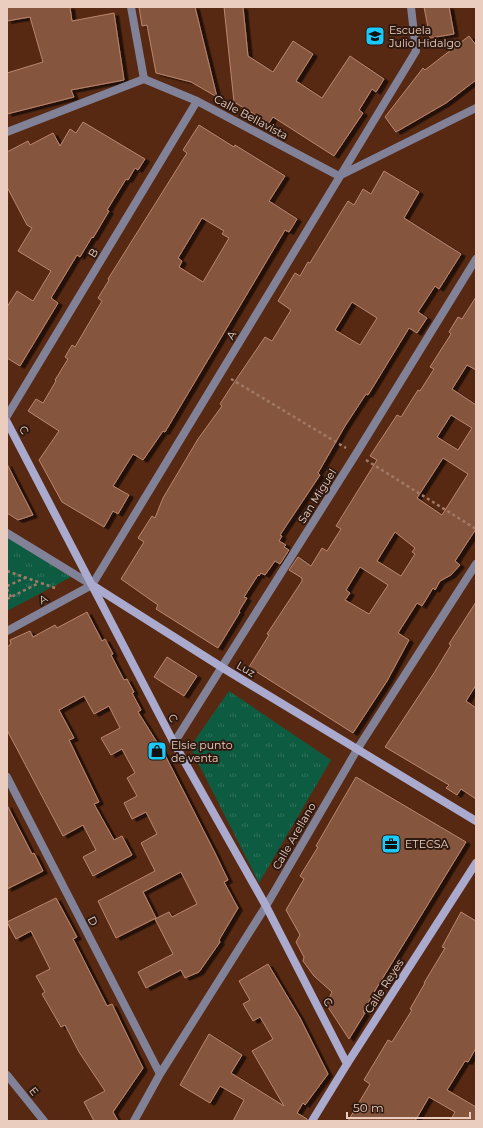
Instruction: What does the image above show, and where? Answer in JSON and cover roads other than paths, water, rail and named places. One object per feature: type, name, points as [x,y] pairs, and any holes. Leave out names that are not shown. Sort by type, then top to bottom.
[{"type":"street","points":[[7,132],[144,79],[130,7]]},
{"type":"street","name":"A","points":[[7,631],[92,585],[416,50],[411,7]]},
{"type":"street","name":"Calle Bellavista","points":[[144,79],[197,101],[339,176]]},
{"type":"street","name":"B","points":[[7,416],[197,101]]},
{"type":"street","points":[[339,176],[476,108]]},
{"type":"street","name":"San Miguel","points":[[174,743],[223,668],[476,259]]},
{"type":"street","name":"C","points":[[7,422],[174,743],[266,906],[347,1064]]},
{"type":"street","name":"Luz","points":[[7,532],[223,668],[358,748],[476,822]]},
{"type":"street","name":"Calle Arellano","points":[[134,1121],[160,1074],[266,906],[358,748],[476,564]]},
{"type":"street","name":"D","points":[[7,777],[160,1074]]},
{"type":"street","name":"Calle Reyes","points":[[312,1121],[476,863]]},
{"type":"street","name":"E","points":[[7,1075],[44,1121]]},
{"type":"place","name":"Escuela Julio Hidalgo","points":[[375,36]]},
{"type":"place","name":"Elsie punto de venta","points":[[157,751]]},
{"type":"place","name":"ETECSA","points":[[391,844]]}]
